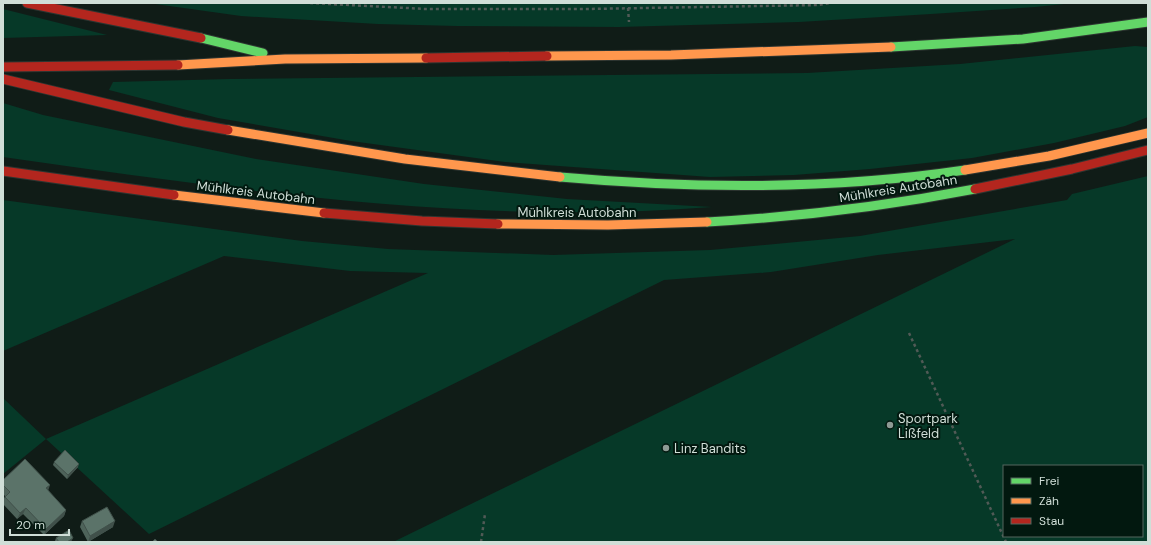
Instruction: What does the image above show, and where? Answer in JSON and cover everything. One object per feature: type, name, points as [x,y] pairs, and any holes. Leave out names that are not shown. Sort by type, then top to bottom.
[{"type":"highway","points":[[27,3],[117,22],[181,33],[285,59]]},
{"type":"highway","points":[[3,67],[179,65],[285,59],[671,55],[892,47],[1022,39],[1148,22]]},
{"type":"highway","points":[[3,79],[187,122],[369,154],[535,174],[639,182],[746,186],[824,184],[902,178],[995,166],[1075,150],[1148,133]]},
{"type":"highway","name":"Mühlkreis Autobahn","points":[[3,171],[269,207],[379,218],[481,224],[581,226],[710,222],[819,213],[905,201],[999,185],[1117,159],[1148,150]]},
{"type":"path","points":[[310,3],[426,9],[628,8],[819,5],[831,3]]},
{"type":"path","points":[[360,6],[365,3]]},
{"type":"path","points":[[628,8],[628,22]]},
{"type":"path","points":[[909,333],[1003,536]]},
{"type":"path","points":[[481,542],[485,514]]},
{"type":"green space","points":[[148,3],[1074,3],[1035,7],[799,22],[619,27],[378,24],[241,16]]},
{"type":"green space","points":[[3,9],[107,35],[3,38]]},
{"type":"green space","points":[[1135,46],[1148,47],[1148,117],[1125,126],[1054,143],[972,158],[870,169],[794,175],[710,177],[505,162],[351,141],[218,118],[109,90],[113,82],[230,79],[807,73],[960,64]]},
{"type":"green space","points":[[3,103],[43,115],[256,159],[424,184],[567,199],[712,207],[623,212],[534,212],[356,202],[179,181],[3,157]]},
{"type":"green space","points":[[1148,176],[1148,542],[393,542],[1015,239],[878,255],[771,272],[664,280],[149,534],[46,439],[428,273],[350,271],[224,256],[3,351],[3,200],[302,241],[388,249],[553,255],[710,250],[860,236],[1067,200],[1072,194]]},
{"type":"green space","points":[[3,398],[46,439],[3,474]]},
{"type":"building","points":[[65,450],[79,464],[68,475],[54,462]]},
{"type":"building","points":[[25,459],[50,485],[46,488],[66,510],[46,529],[26,508],[20,513],[5,497],[10,492],[3,485],[3,480]]},
{"type":"building","points":[[107,507],[115,521],[90,536],[82,521]]},
{"type":"building","points":[[69,530],[73,538],[67,542],[59,542],[56,538]]},
{"type":"traffic: fast","points":[[891,47],[1023,39],[1148,22]]},
{"type":"traffic: fast","points":[[201,38],[263,53]]},
{"type":"traffic: fast","points":[[560,177],[661,184],[763,186],[915,177],[965,170]]},
{"type":"traffic: fast","points":[[707,222],[842,210],[909,201],[975,189]]},
{"type":"traffic: slow","points":[[547,56],[671,55],[891,47]]},
{"type":"traffic: slow","points":[[178,65],[285,59],[426,58]]},
{"type":"traffic: slow","points":[[228,130],[405,159],[560,177]]},
{"type":"traffic: slow","points":[[965,170],[1049,156],[1148,133]]},
{"type":"traffic: slow","points":[[174,195],[324,213]]},
{"type":"traffic: slow","points":[[498,224],[608,225],[707,222]]},
{"type":"traffic: jam","points":[[27,3],[201,38]]},
{"type":"traffic: jam","points":[[426,58],[547,56]]},
{"type":"traffic: jam","points":[[3,67],[178,65]]},
{"type":"traffic: jam","points":[[3,79],[184,122],[228,130]]},
{"type":"traffic: jam","points":[[975,189],[1072,169],[1148,150]]},
{"type":"traffic: jam","points":[[3,171],[174,195]]},
{"type":"traffic: jam","points":[[324,213],[422,221],[498,224]]},
{"type":"place","name":"Sportpark Lißfeld","points":[[890,425]]},
{"type":"place","name":"Linz Bandits","points":[[666,448]]}]
